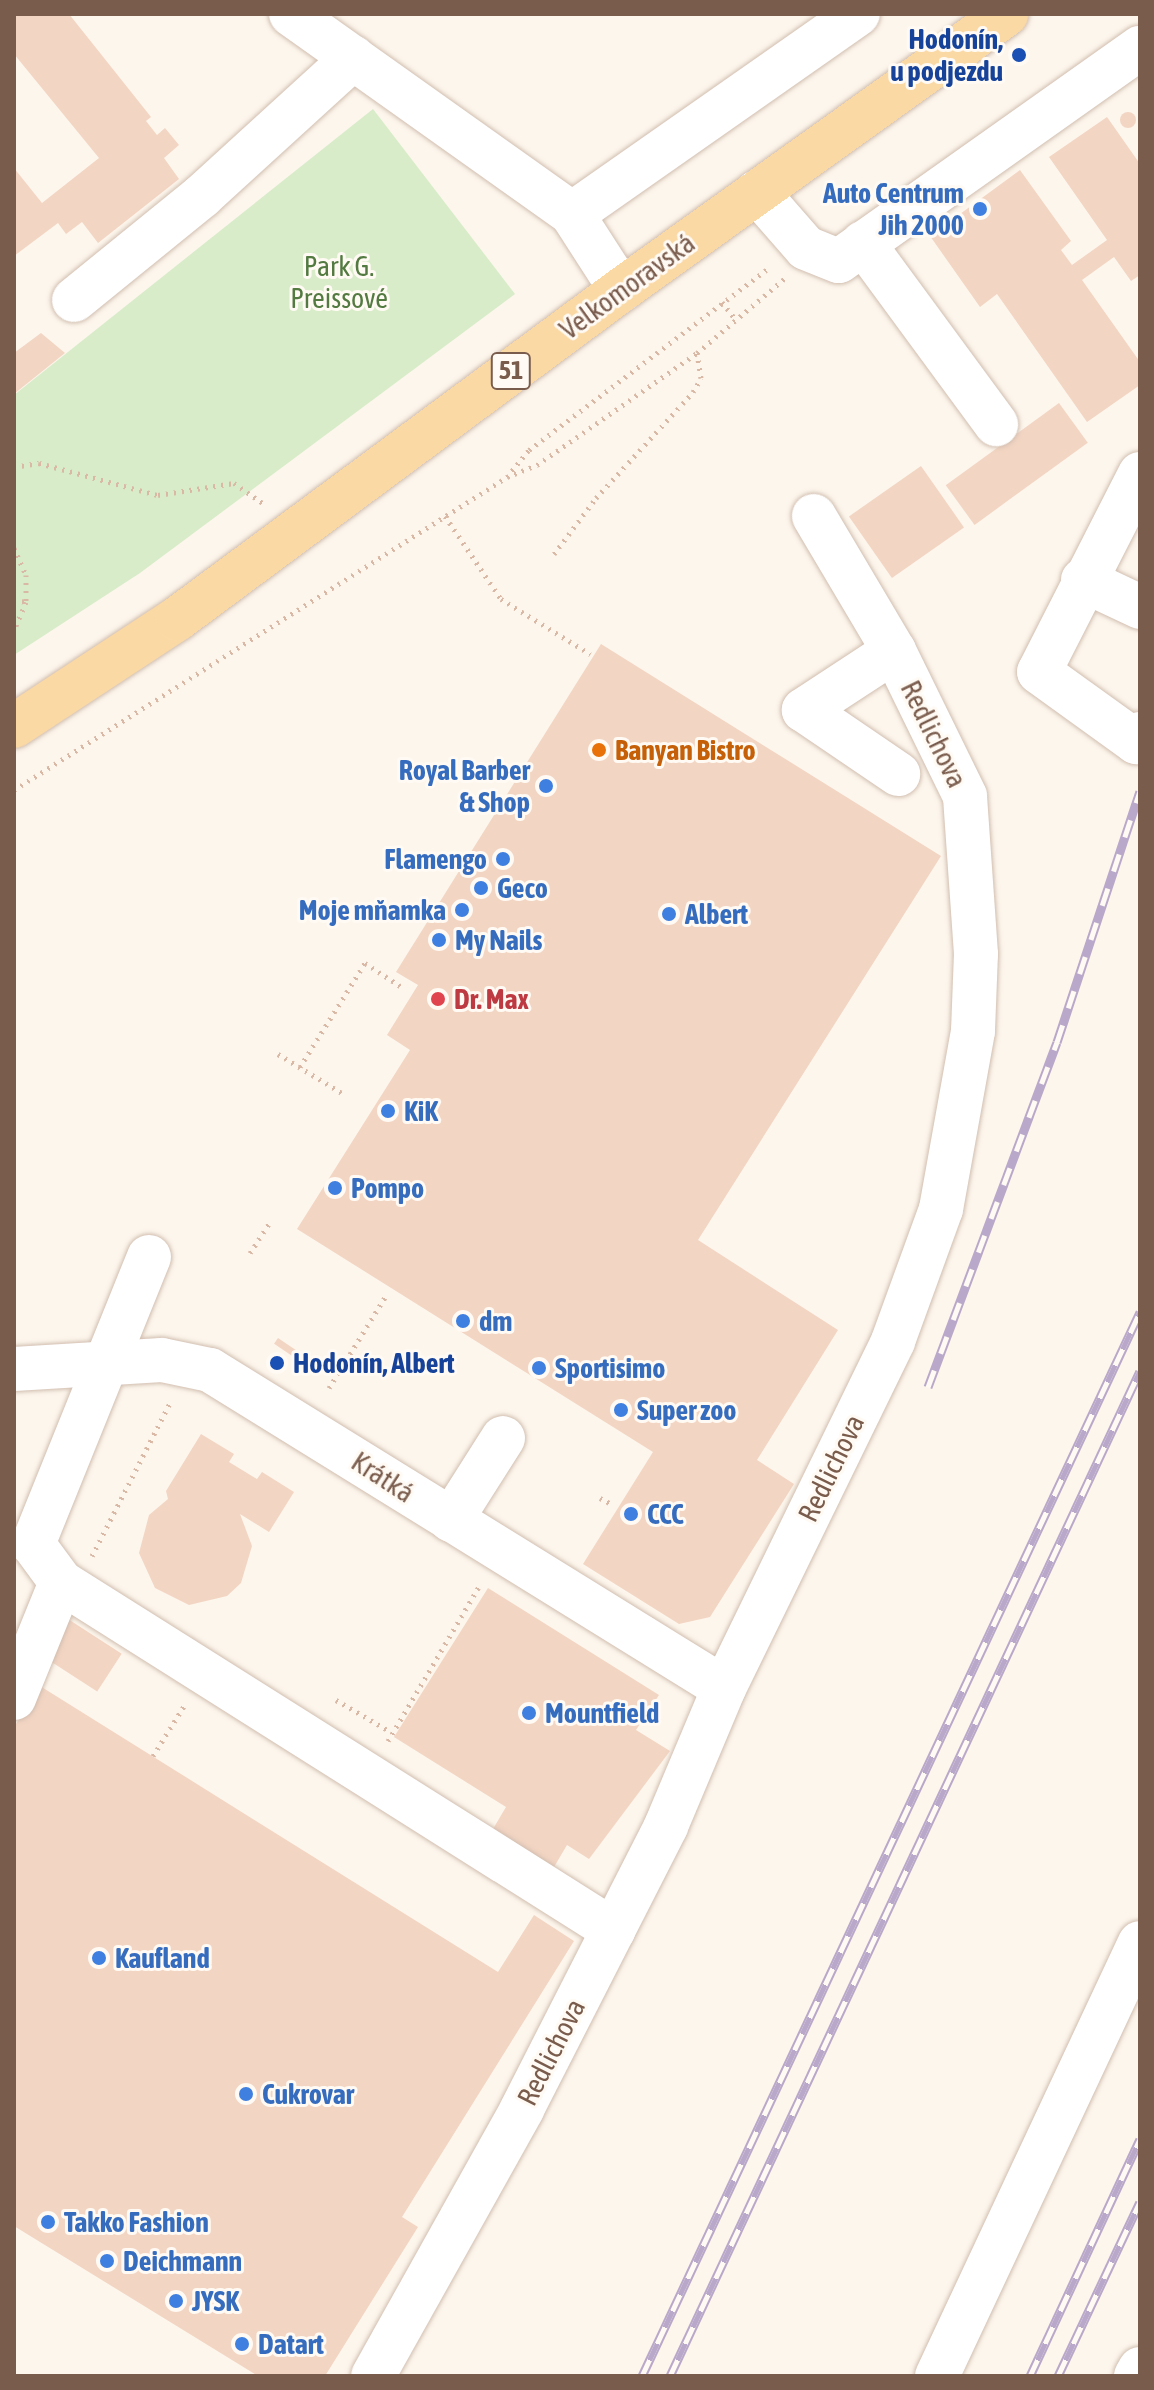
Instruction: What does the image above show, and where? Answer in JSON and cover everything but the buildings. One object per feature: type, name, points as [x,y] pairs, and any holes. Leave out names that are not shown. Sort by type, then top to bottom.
[{"type":"main road","name":"Velkomoravská","points":[[14,726],[177,619],[621,290],[1006,14]]},
{"type":"lane","points":[[291,14],[572,214],[621,290]]},
{"type":"lane","points":[[572,214],[858,14]]},
{"type":"lane","points":[[757,192],[806,248],[839,261],[1137,55]]},
{"type":"lane","points":[[74,300],[202,196],[353,58]]},
{"type":"lane","points":[[863,243],[996,424]]},
{"type":"lane","points":[[1140,474],[1083,580],[1039,672],[1136,742],[1140,734]]},
{"type":"lane","name":"Redlichova","points":[[373,2376],[522,2109],[696,1764],[724,1688],[893,1341],[941,1209],[973,1031],[976,954],[965,796],[894,651],[814,516]]},
{"type":"lane","points":[[1083,580],[1140,607]]},
{"type":"lane","points":[[894,651],[804,710],[898,774]]},
{"type":"lane","points":[[149,1257],[23,1553],[61,1582],[613,1930]]},
{"type":"lane","name":"Krátká","points":[[14,1369],[162,1360],[210,1370],[724,1688]]},
{"type":"lane","points":[[451,1520],[503,1438]]},
{"type":"lane","points":[[14,1698],[61,1582]]},
{"type":"lane","points":[[937,2376],[1140,1943]]},
{"type":"lane","points":[[1136,2376],[1140,2369]]},
{"type":"path","points":[[507,477],[529,450],[722,302],[776,263],[806,248]]},
{"type":"path","points":[[14,790],[507,477],[537,465],[697,353],[792,272],[806,248]]},
{"type":"path","points":[[722,302],[736,320]]},
{"type":"path","points":[[554,554],[596,498],[693,392],[701,378],[697,353]]},
{"type":"path","points":[[14,467],[39,463],[158,495],[234,483],[263,503]]},
{"type":"path","points":[[445,516],[501,599],[590,654]]},
{"type":"path","points":[[14,548],[26,575],[26,602],[14,630]]},
{"type":"path","points":[[14,600],[26,602]]},
{"type":"path","points":[[300,1067],[365,963],[403,988]]},
{"type":"path","points":[[278,1054],[342,1093]]},
{"type":"path","points":[[250,1253],[270,1222]]},
{"type":"path","points":[[329,1388],[387,1294]]},
{"type":"path","points":[[61,1582],[82,1569],[101,1543],[173,1396]]},
{"type":"path","points":[[600,1498],[612,1504]]},
{"type":"path","points":[[382,1785],[395,1765],[387,1738],[446,1648],[501,1551]]},
{"type":"path","points":[[153,1756],[205,1672]]},
{"type":"path","points":[[336,1700],[391,1732]]},
{"type":"green space","name":"Park G. Preissové","points":[[373,109],[515,294],[140,573],[14,655],[14,395]]},
{"type":"railway","points":[[928,1387],[1057,1042],[1140,791]]},
{"type":"railway","points":[[642,2376],[1140,1312]]},
{"type":"railway","points":[[670,2376],[1140,1371]]},
{"type":"railway","points":[[1030,2376],[1140,2139]]},
{"type":"railway","points":[[1058,2376],[1140,2202]]},
{"type":"place","name":"Hodonín, u podjezdu","points":[[1019,55]]},
{"type":"place","name":"Auto Centrum Jih 2000","points":[[980,209]]},
{"type":"place","name":"Banyan Bistro","points":[[599,750]]},
{"type":"place","name":"Royal Barber & Shop","points":[[546,786]]},
{"type":"place","name":"Flamengo","points":[[503,859]]},
{"type":"place","name":"Geco","points":[[481,888]]},
{"type":"place","name":"Moje mňamka","points":[[462,910]]},
{"type":"place","name":"Albert","points":[[669,914]]},
{"type":"place","name":"My Nails","points":[[439,940]]},
{"type":"place","name":"Dr. Max","points":[[438,999]]},
{"type":"place","name":"KiK","points":[[388,1111]]},
{"type":"place","name":"Pompo","points":[[335,1188]]},
{"type":"place","name":"dm","points":[[463,1321]]},
{"type":"place","name":"Hodonín, Albert","points":[[277,1363]]},
{"type":"place","name":"Sportisimo","points":[[539,1368]]},
{"type":"place","name":"Super zoo","points":[[621,1410]]},
{"type":"place","name":"CCC","points":[[631,1514]]},
{"type":"place","name":"Mountfield","points":[[529,1713]]},
{"type":"place","name":"Kaufland","points":[[99,1958]]},
{"type":"place","name":"Cukrovar","points":[[246,2094]]},
{"type":"place","name":"Takko Fashion","points":[[48,2222]]},
{"type":"place","name":"Deichmann","points":[[107,2261]]},
{"type":"place","name":"JYSK","points":[[176,2301]]},
{"type":"place","name":"Datart","points":[[242,2344]]}]
